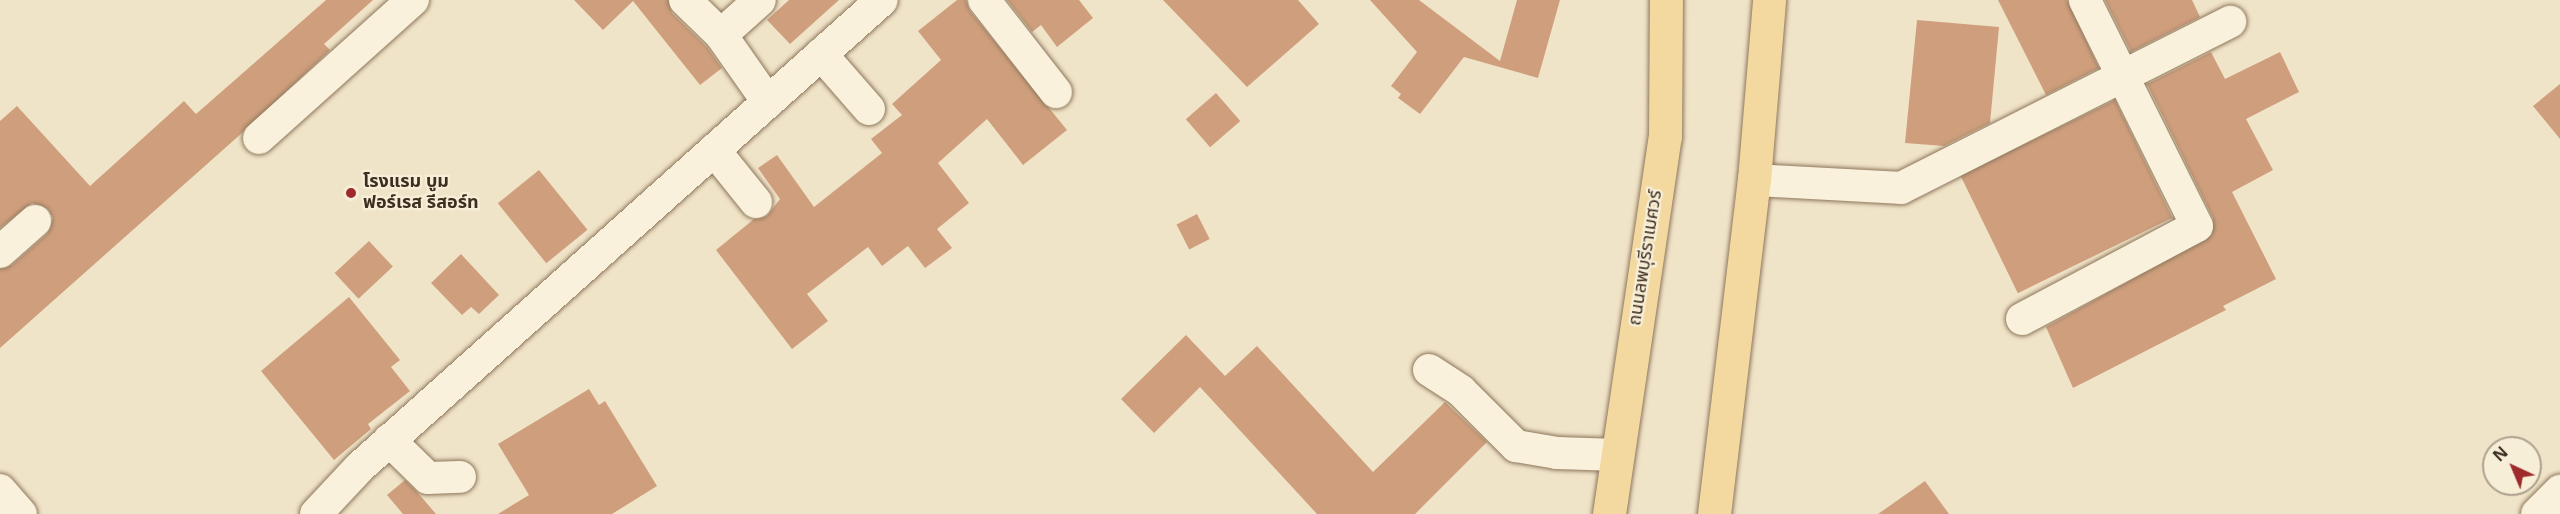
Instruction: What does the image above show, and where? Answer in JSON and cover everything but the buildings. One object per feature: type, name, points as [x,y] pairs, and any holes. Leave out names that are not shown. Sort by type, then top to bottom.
[{"type":"main road","name":"ถนนลพบุรีราเมศวร์","points":[[1609,514],[1665,138],[1666,0]]},
{"type":"main road","points":[[1714,514],[1754,180],[1769,0]]},
{"type":"street","points":[[259,138],[413,0]]},
{"type":"street","points":[[685,0],[721,35],[768,102]]},
{"type":"street","points":[[721,35],[760,0]]},
{"type":"street","points":[[316,514],[389,440],[882,0]]},
{"type":"street","points":[[984,0],[1056,92]]},
{"type":"street","points":[[2022,319],[2197,226],[2085,0]]},
{"type":"street","points":[[1754,180],[1901,188],[2230,22]]},
{"type":"street","points":[[821,54],[869,110]]},
{"type":"street","points":[[714,150],[756,202]]},
{"type":"street","points":[[0,252],[35,221]]},
{"type":"street","points":[[1429,370],[1461,391],[1516,446],[1557,453],[1618,455]]},
{"type":"street","points":[[389,440],[428,478],[460,477]]},
{"type":"street","points":[[0,490],[21,514]]},
{"type":"street","points":[[2537,514],[2560,491]]},
{"type":"place","name":"โรงแรม บูม ฟอร์เรส รีสอร์ท","points":[[351,193]]}]
